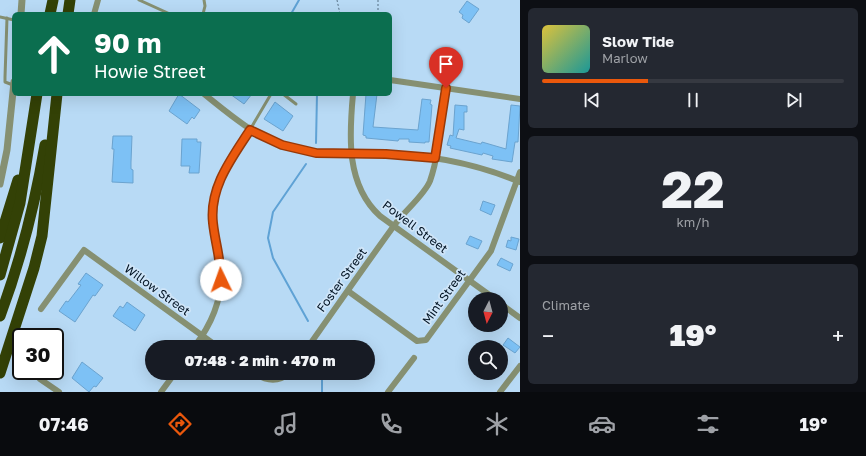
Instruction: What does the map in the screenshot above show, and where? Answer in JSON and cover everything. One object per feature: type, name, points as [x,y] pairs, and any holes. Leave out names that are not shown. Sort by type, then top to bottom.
[{"type":"highway","points":[[50,12],[53,0]]},
{"type":"highway","points":[[68,12],[70,0]]},
{"type":"highway","points":[[0,275],[20,203],[37,96]]},
{"type":"highway","points":[[0,316],[19,264],[30,225],[56,96]]},
{"type":"highway","points":[[0,373],[34,268],[42,236],[56,96]]},
{"type":"highway","points":[[0,238],[13,197],[33,121]]},
{"type":"street","points":[[21,12],[22,0]]},
{"type":"street","points":[[95,12],[98,0]]},
{"type":"street","points":[[392,80],[520,99]]},
{"type":"street","points":[[0,184],[7,150],[12,84]]},
{"type":"street","name":"Foster Street","points":[[313,340],[409,206],[424,192],[429,182],[435,158],[446,88]]},
{"type":"street","points":[[207,96],[250,130],[282,145],[316,153],[399,154],[435,158],[478,168],[518,181]]},
{"type":"street","name":"Powell Street","points":[[353,96],[351,154],[354,175],[362,194],[374,211],[485,292]]},
{"type":"street","points":[[200,340],[217,309],[221,289],[220,256],[213,223],[214,197],[224,171],[250,130]]},
{"type":"street","name":"Mint Street","points":[[348,291],[417,341],[421,342],[429,337],[470,281],[493,246],[518,181],[520,172]]},
{"type":"street","name":"Willow Street","points":[[41,309],[84,250],[208,340]]},
{"type":"street","points":[[508,309],[520,318]]},
{"type":"street","points":[[388,392],[414,358]]},
{"type":"street","points":[[500,392],[520,366]]},
{"type":"street","points":[[41,380],[59,392]]},
{"type":"street","points":[[170,380],[163,390],[170,392]]},
{"type":"lane","points":[[139,0],[166,12]]},
{"type":"lane","points":[[204,0],[205,6],[204,12]]},
{"type":"lane","points":[[0,17],[12,19]]},
{"type":"lane","points":[[7,18],[5,77],[12,84]]},
{"type":"lane","points":[[250,130],[270,96]]},
{"type":"lane","points":[[286,96],[296,104]]},
{"type":"path","points":[[337,0],[340,12]]},
{"type":"path","points":[[378,0],[378,12]]},
{"type":"building","points":[[467,1],[479,9],[469,23],[462,18],[463,15],[459,12]]},
{"type":"building","points":[[178,96],[182,96],[200,110],[194,119],[192,117],[187,124],[169,111]]},
{"type":"building","points":[[233,96],[250,96],[244,104]]},
{"type":"building","points":[[366,96],[377,96],[373,127],[418,130],[422,99],[431,100],[430,104],[432,105],[429,142],[409,142],[409,139],[399,139],[398,141],[366,138],[366,136],[363,135]]},
{"type":"building","points":[[275,102],[293,116],[283,131],[264,119]]},
{"type":"building","points":[[455,105],[467,106],[467,112],[464,112],[464,130],[459,129],[456,138],[481,144],[482,142],[506,149],[511,105],[520,106],[518,142],[515,142],[512,162],[492,159],[493,156],[450,148],[451,146],[447,145],[450,135],[453,136]]},
{"type":"building","points":[[113,136],[132,136],[131,169],[133,170],[133,183],[112,182],[114,149],[112,149]]},
{"type":"building","points":[[182,139],[197,139],[197,142],[201,142],[199,173],[189,173],[190,166],[181,166]]},
{"type":"building","points":[[483,201],[495,205],[491,215],[480,210]]},
{"type":"building","points":[[470,236],[482,241],[478,249],[466,244]]},
{"type":"building","points":[[511,237],[519,239],[516,250],[506,247],[508,240],[511,241]]},
{"type":"building","points":[[501,258],[513,264],[510,271],[497,265]]},
{"type":"building","points":[[86,273],[103,285],[95,296],[93,295],[75,322],[59,311],[81,285],[78,284]]},
{"type":"building","points":[[127,302],[145,315],[135,331],[113,316],[120,306],[123,308]]},
{"type":"building","points":[[508,338],[520,347],[515,353],[508,348],[508,340],[507,340]]},
{"type":"building","points":[[82,362],[103,378],[96,387],[94,386],[89,392],[72,378]]},
{"type":"waterway","points":[[292,12],[299,0]]},
{"type":"waterway","points":[[316,143],[317,96]]},
{"type":"waterway","points":[[306,164],[273,212],[268,238],[273,258],[308,321]]},
{"type":"waterway","points":[[322,380],[322,392]]},
{"type":"route","points":[[221,280],[220,256],[212,212],[214,197],[224,171],[250,130],[282,145],[316,153],[399,154],[435,158],[446,88]]}]
